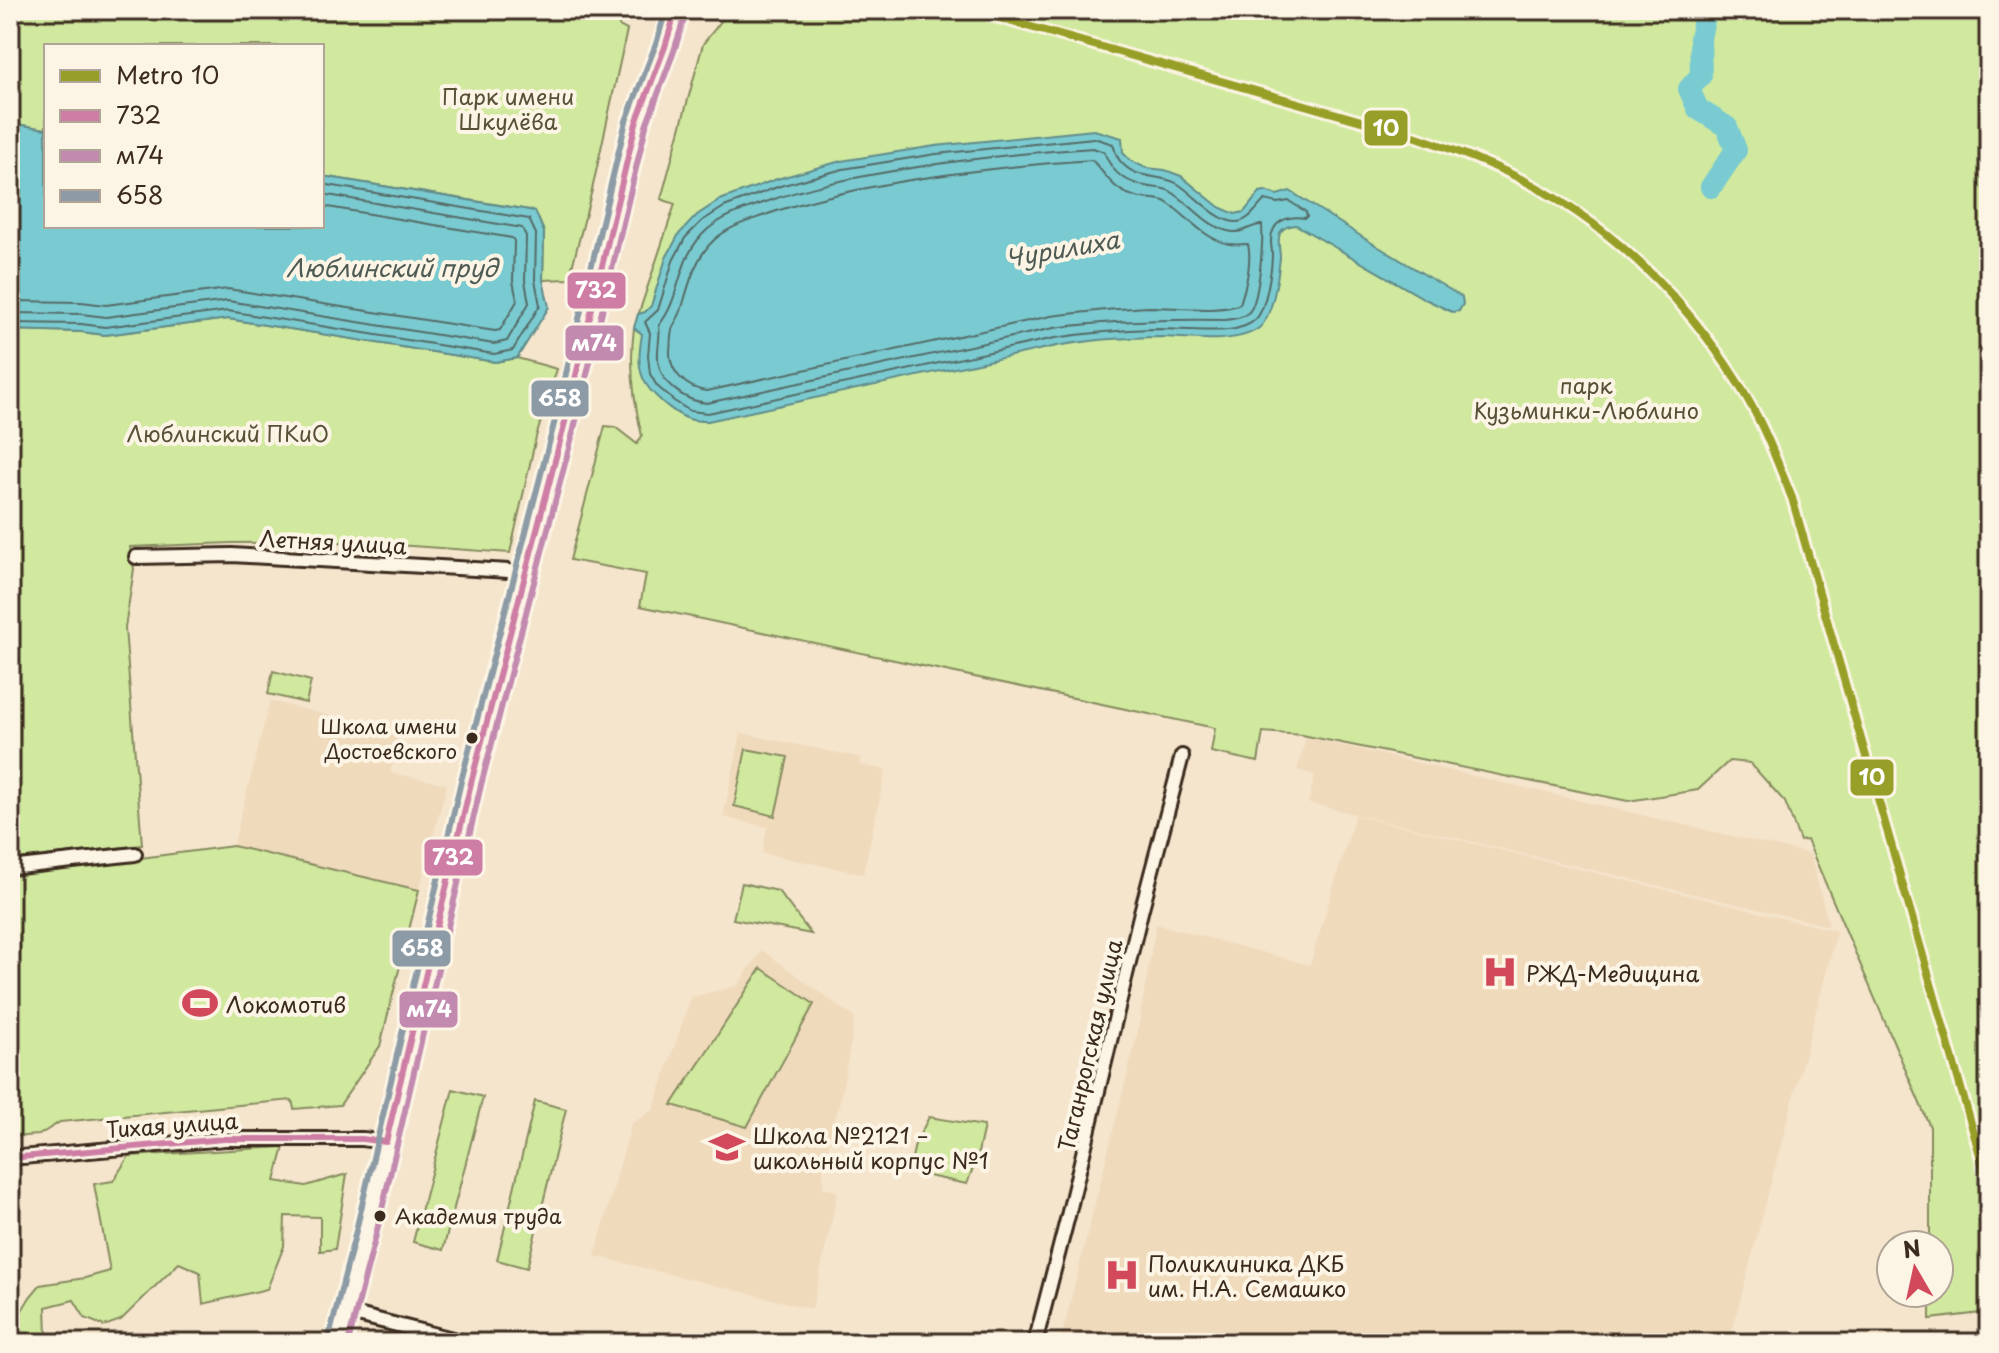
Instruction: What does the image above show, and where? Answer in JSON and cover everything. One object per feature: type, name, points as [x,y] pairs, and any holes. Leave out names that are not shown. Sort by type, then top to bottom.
[{"type":"main road","points":[[338,1343],[471,783],[564,426],[636,123],[676,10]]},
{"type":"street","name":"Летняя улица","points":[[136,557],[232,555],[393,564],[509,571],[525,579]]},
{"type":"street","name":"Таганрогская улица","points":[[1035,1343],[1182,756]]},
{"type":"street","points":[[10,868],[135,854]]},
{"type":"street","name":"Тихая улица","points":[[10,1158],[224,1139],[362,1139],[386,1142]]},
{"type":"street","points":[[346,1312],[468,1343]]},
{"type":"shaded area","points":[[270,701],[400,733],[390,773],[447,784],[419,890],[233,846]]},
{"type":"shaded area","points":[[741,733],[862,758],[860,765],[886,770],[863,874],[762,853],[767,827],[723,817]]},
{"type":"shaded area","points":[[1306,737],[1810,854],[1829,926],[1308,803],[1315,775],[1297,770]]},
{"type":"shaded area","points":[[1355,815],[1837,931],[1729,1343],[1060,1343],[1137,1035],[1156,924],[1310,965]]},
{"type":"shaded area","name":"Школа №2121 – школьный корпус №1","points":[[762,950],[855,1018],[842,1092],[823,1169],[823,1187],[838,1192],[812,1309],[595,1256],[631,1124],[653,1110],[691,997],[737,986]]},
{"type":"green space","name":"Парк имени Шкулёва","points":[[10,10],[619,10],[619,26],[627,30],[569,279],[543,280],[544,232],[535,211],[324,176],[324,44],[44,44],[44,129],[10,123]]},
{"type":"green space","name":"парк Кузьминки-Люблино","points":[[730,10],[1989,10],[1989,1312],[1930,1319],[1930,1309],[1955,1309],[1955,1229],[1930,1229],[1930,1127],[1807,840],[1800,841],[1785,802],[1750,763],[1729,761],[1698,790],[1628,801],[1302,735],[1263,732],[1258,762],[1211,752],[1215,728],[640,606],[646,574],[570,560],[605,426],[615,427],[637,444],[642,436],[633,382],[634,328],[675,204],[661,199],[703,44]]},
{"type":"green space","name":"Люблинский ПКиО","points":[[228,319],[495,362],[517,358],[557,369],[536,437],[510,553],[355,542],[130,547],[134,569],[125,628],[142,845],[10,860],[10,330],[105,335]]},
{"type":"green space","points":[[273,671],[311,681],[306,703],[268,694]]},
{"type":"green space","points":[[746,749],[788,757],[775,816],[734,806]]},
{"type":"green space","name":"Локомотив","points":[[233,846],[419,890],[380,1046],[340,1105],[294,1109],[292,1100],[60,1122],[39,1135],[10,1137],[10,875]]},
{"type":"green space","points":[[742,883],[778,891],[811,934],[733,919]]},
{"type":"green space","points":[[761,968],[814,1004],[747,1127],[672,1105]]},
{"type":"green space","points":[[453,1089],[483,1097],[443,1250],[413,1242]]},
{"type":"green space","points":[[535,1101],[566,1109],[527,1268],[497,1260]]},
{"type":"green space","points":[[929,1117],[984,1126],[967,1184],[909,1172],[915,1144]]},
{"type":"green space","points":[[284,1147],[275,1181],[306,1186],[347,1174],[335,1249],[320,1251],[320,1217],[285,1216],[284,1246],[267,1289],[203,1304],[200,1272],[179,1263],[121,1320],[104,1326],[85,1318],[74,1300],[46,1307],[47,1336],[17,1342],[13,1336],[15,1322],[40,1285],[110,1271],[94,1184],[113,1181],[129,1156]]},
{"type":"water","name":"Люблинский пруд","points":[[10,123],[44,129],[44,228],[324,228],[324,176],[535,211],[544,232],[543,280],[549,307],[517,358],[495,362],[228,319],[105,335],[10,330]]},
{"type":"water","points":[[1094,130],[1122,138],[1123,153],[1131,161],[1181,176],[1219,207],[1235,214],[1244,212],[1260,192],[1277,195],[1290,191],[1462,297],[1463,304],[1459,311],[1452,312],[1296,225],[1285,228],[1279,236],[1278,275],[1264,323],[1238,337],[1137,338],[1057,346],[708,421],[691,420],[676,412],[646,384],[640,361],[642,334],[634,328],[638,314],[651,306],[666,258],[679,234],[697,215],[720,200],[777,179],[841,161],[935,146]]},
{"type":"waterway","name":"Чурилиха","points":[[1706,10],[1700,38],[1701,75],[1689,89],[1698,109],[1727,127],[1736,150],[1711,187]]},
{"type":"metro line","name":"10","points":[[971,10],[1414,136],[1493,166],[1538,188],[1600,229],[1629,253],[1682,307],[1747,398],[1792,498],[1989,1193]]},
{"type":"transit line","name":"658","points":[[328,1341],[461,781],[554,424],[626,121],[666,10]]},
{"type":"transit line","name":"732","points":[[386,1142],[471,783],[564,426],[636,123],[676,10]]},
{"type":"transit line","name":"м74","points":[[348,1343],[481,785],[574,429],[646,126],[686,13]]},
{"type":"transit line","name":"732","points":[[10,1158],[224,1139],[362,1139],[386,1142]]},
{"type":"place","name":"Школа имени Достоевского","points":[[472,738]]},
{"type":"place","name":"РЖД-Медицина","points":[[1500,972]]},
{"type":"place","name":"Локомотив","points":[[200,1003]]},
{"type":"place","name":"Школа №2121 – школьный корпус №1","points":[[727,1147]]},
{"type":"place","name":"Академия труда","points":[[380,1216]]},
{"type":"place","name":"Поликлиника ДКБ им. Н.А. Семашко","points":[[1122,1275]]}]
